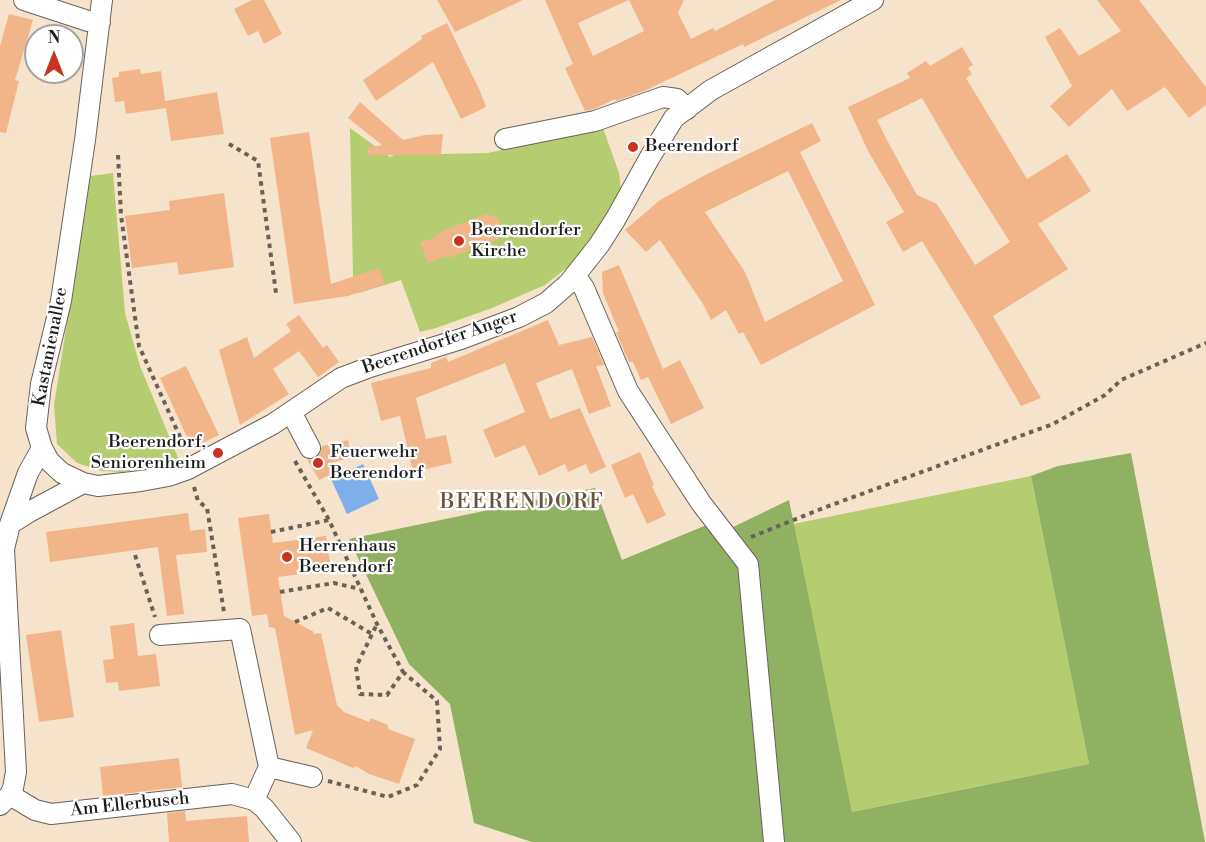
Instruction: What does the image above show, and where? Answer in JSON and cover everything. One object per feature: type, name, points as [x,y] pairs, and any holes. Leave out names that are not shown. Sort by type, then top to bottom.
[{"type":"street","points":[[24,0],[88,21],[100,22]]},
{"type":"street","name":"Kastanienallee","points":[[42,448],[36,428],[41,384],[61,301],[85,140],[102,0]]},
{"type":"street","name":"Beerendorfer Anger","points":[[42,448],[49,461],[56,467],[83,483],[98,486],[168,476],[188,469],[273,424],[341,378],[461,339],[519,317],[546,303],[569,283],[599,245],[674,118],[711,90],[873,0]]},
{"type":"street","points":[[505,139],[595,121],[663,97],[677,99],[687,109]]},
{"type":"street","points":[[575,274],[584,288],[628,392],[701,503],[748,564],[774,842]]},
{"type":"street","points":[[291,412],[310,448]]},
{"type":"street","points":[[5,800],[14,788],[16,772],[4,549],[10,524],[28,473],[42,448]]},
{"type":"street","points":[[10,524],[83,483]]},
{"type":"street","points":[[160,635],[240,629],[269,767],[254,800],[264,808],[291,842]]},
{"type":"street","points":[[269,767],[312,777]]},
{"type":"street","name":"Am Ellerbusch","points":[[5,800],[51,814],[232,794],[254,800]]},
{"type":"path","points":[[229,144],[258,161],[276,293]]},
{"type":"path","points":[[118,155],[121,215],[139,346],[188,455],[188,469],[198,501],[207,508],[227,630]]},
{"type":"path","points":[[733,544],[826,507],[1053,424],[1105,395],[1121,380],[1206,342]]},
{"type":"path","points":[[292,457],[329,520],[377,624],[403,672],[437,701],[440,749],[417,786],[388,797],[312,777]]},
{"type":"path","points":[[272,532],[329,520]]},
{"type":"path","points":[[135,555],[160,635]]},
{"type":"path","points":[[280,592],[334,583],[361,589]]},
{"type":"path","points":[[295,622],[328,608],[372,634]]},
{"type":"path","points":[[377,624],[356,667],[360,694],[387,695],[403,672]]},
{"type":"green space","points":[[350,128],[390,157],[394,155],[488,153],[603,128],[619,173],[621,190],[608,216],[569,266],[545,285],[492,308],[420,332],[401,280],[359,293],[353,277]]},
{"type":"green space","points":[[113,173],[125,313],[140,366],[179,460],[123,472],[102,471],[77,463],[57,444],[54,405],[90,176]]},
{"type":"green space","points":[[1131,453],[1205,842],[532,842],[474,823],[450,704],[409,664],[349,539],[595,488],[622,560],[709,524],[729,529],[789,500],[852,812],[1089,764],[1031,476],[1058,466]]},
{"type":"green space","points":[[1031,476],[1089,764],[852,812],[793,524]]},
{"type":"water","points":[[363,464],[379,499],[347,514],[331,479]]},
{"type":"building","points":[[252,0],[264,0],[282,34],[264,44],[258,31],[248,36],[234,9]]},
{"type":"building","points":[[437,0],[523,0],[455,32]]},
{"type":"building","points":[[545,0],[629,0],[684,0],[678,13],[691,39],[713,28],[715,31],[775,0],[841,0],[744,47],[743,44],[644,91],[616,101],[615,99],[594,109],[585,111],[565,68],[573,64]],"holes":[[[629,0],[644,31],[593,56],[578,23]]]},
{"type":"building","points":[[1097,0],[1139,0],[1206,87],[1206,105],[1189,118],[1165,87],[1127,111],[1112,89],[1069,127],[1050,106],[1072,86],[1045,37],[1060,28],[1079,56],[1121,31]]},
{"type":"building","points":[[9,14],[33,20],[32,24],[24,24],[24,50],[15,80],[19,81],[6,133],[0,132],[0,46]]},
{"type":"building","points":[[447,23],[486,107],[461,119],[433,62],[376,101],[363,80],[422,39],[421,36]]},
{"type":"building","points":[[962,47],[973,65],[968,68],[972,74],[966,78],[1027,179],[1067,154],[1091,191],[1038,224],[1068,269],[993,316],[1041,398],[1021,406],[922,241],[903,252],[886,222],[904,212],[868,151],[848,107],[910,78],[907,73],[926,61],[930,66]],"holes":[[[922,98],[1010,242],[975,265],[937,204],[917,195],[877,120]]]},
{"type":"building","points":[[140,69],[141,74],[161,71],[165,101],[217,92],[224,134],[171,141],[166,108],[126,114],[124,101],[115,102],[112,78],[119,77],[119,72]]},
{"type":"building","points":[[360,102],[403,140],[443,134],[441,155],[368,155],[367,148],[382,145],[348,118]]},
{"type":"building","points":[[812,123],[821,141],[800,152],[875,305],[761,365],[743,332],[739,334],[726,310],[711,320],[703,304],[660,240],[646,252],[625,230],[660,200],[707,174]],"holes":[[[788,171],[843,281],[765,322],[745,272],[705,212]]]},
{"type":"building","points":[[309,132],[331,284],[379,268],[385,284],[348,296],[294,304],[270,138]]},
{"type":"building","points":[[224,193],[234,267],[179,275],[177,262],[132,268],[125,216],[170,210],[169,201]]},
{"type":"building","name":"Beerendorfer Kirche","points":[[487,214],[498,218],[502,230],[498,240],[428,263],[420,243],[437,236],[439,232]]},
{"type":"building","points":[[619,265],[663,369],[680,360],[704,408],[671,424],[648,377],[641,380],[633,362],[629,362],[603,293],[602,272]]},
{"type":"building","points":[[299,315],[323,348],[327,345],[339,362],[318,377],[299,351],[273,369],[289,394],[240,425],[219,350],[247,337],[254,358],[291,331],[286,324]]},
{"type":"building","points":[[548,320],[559,345],[592,337],[604,365],[596,366],[611,406],[589,414],[572,369],[536,383],[550,419],[580,408],[606,467],[590,474],[586,464],[568,472],[565,464],[539,476],[525,445],[495,458],[483,430],[525,412],[505,363],[416,398],[426,439],[446,435],[452,463],[413,472],[400,416],[381,421],[371,383],[431,368],[431,363],[446,357],[448,362]]},
{"type":"building","points":[[186,366],[219,435],[192,448],[160,378]]},
{"type":"building","points":[[348,440],[352,457],[328,464],[333,473],[319,480],[307,459],[316,458],[322,446]]},
{"type":"building","points":[[640,452],[654,485],[652,486],[666,515],[647,524],[633,494],[625,498],[611,465]]},
{"type":"building","points":[[188,513],[190,531],[205,529],[207,552],[176,555],[184,614],[167,616],[158,547],[50,562],[46,532]]},
{"type":"building","points":[[269,514],[273,543],[326,536],[331,570],[278,577],[284,616],[314,632],[313,634],[321,633],[337,705],[344,712],[369,722],[371,718],[388,725],[388,729],[415,739],[399,784],[306,748],[313,730],[295,735],[275,628],[269,627],[267,614],[252,616],[238,518]]},
{"type":"building","points":[[134,623],[138,656],[156,654],[160,686],[119,691],[118,682],[106,683],[103,660],[114,659],[110,626]]},
{"type":"building","points":[[61,630],[74,717],[39,722],[26,635]]},
{"type":"building","points":[[179,758],[182,787],[103,796],[100,767]]},
{"type":"building","points":[[185,811],[186,821],[247,816],[249,842],[169,842],[167,813]]},
{"type":"place","name":"Beerendorf","points":[[633,147]]},
{"type":"place","name":"Beerendorfer Kirche","points":[[459,241]]},
{"type":"place","name":"Beerendorf, Seniorenheim","points":[[218,453]]},
{"type":"place","name":"Feuerwehr Beerendorf","points":[[318,463]]},
{"type":"place","name":"Herrenhaus Beerendorf","points":[[287,557]]},
{"type":"district","name":"BEERENDORF","points":[[522,503]]}]
